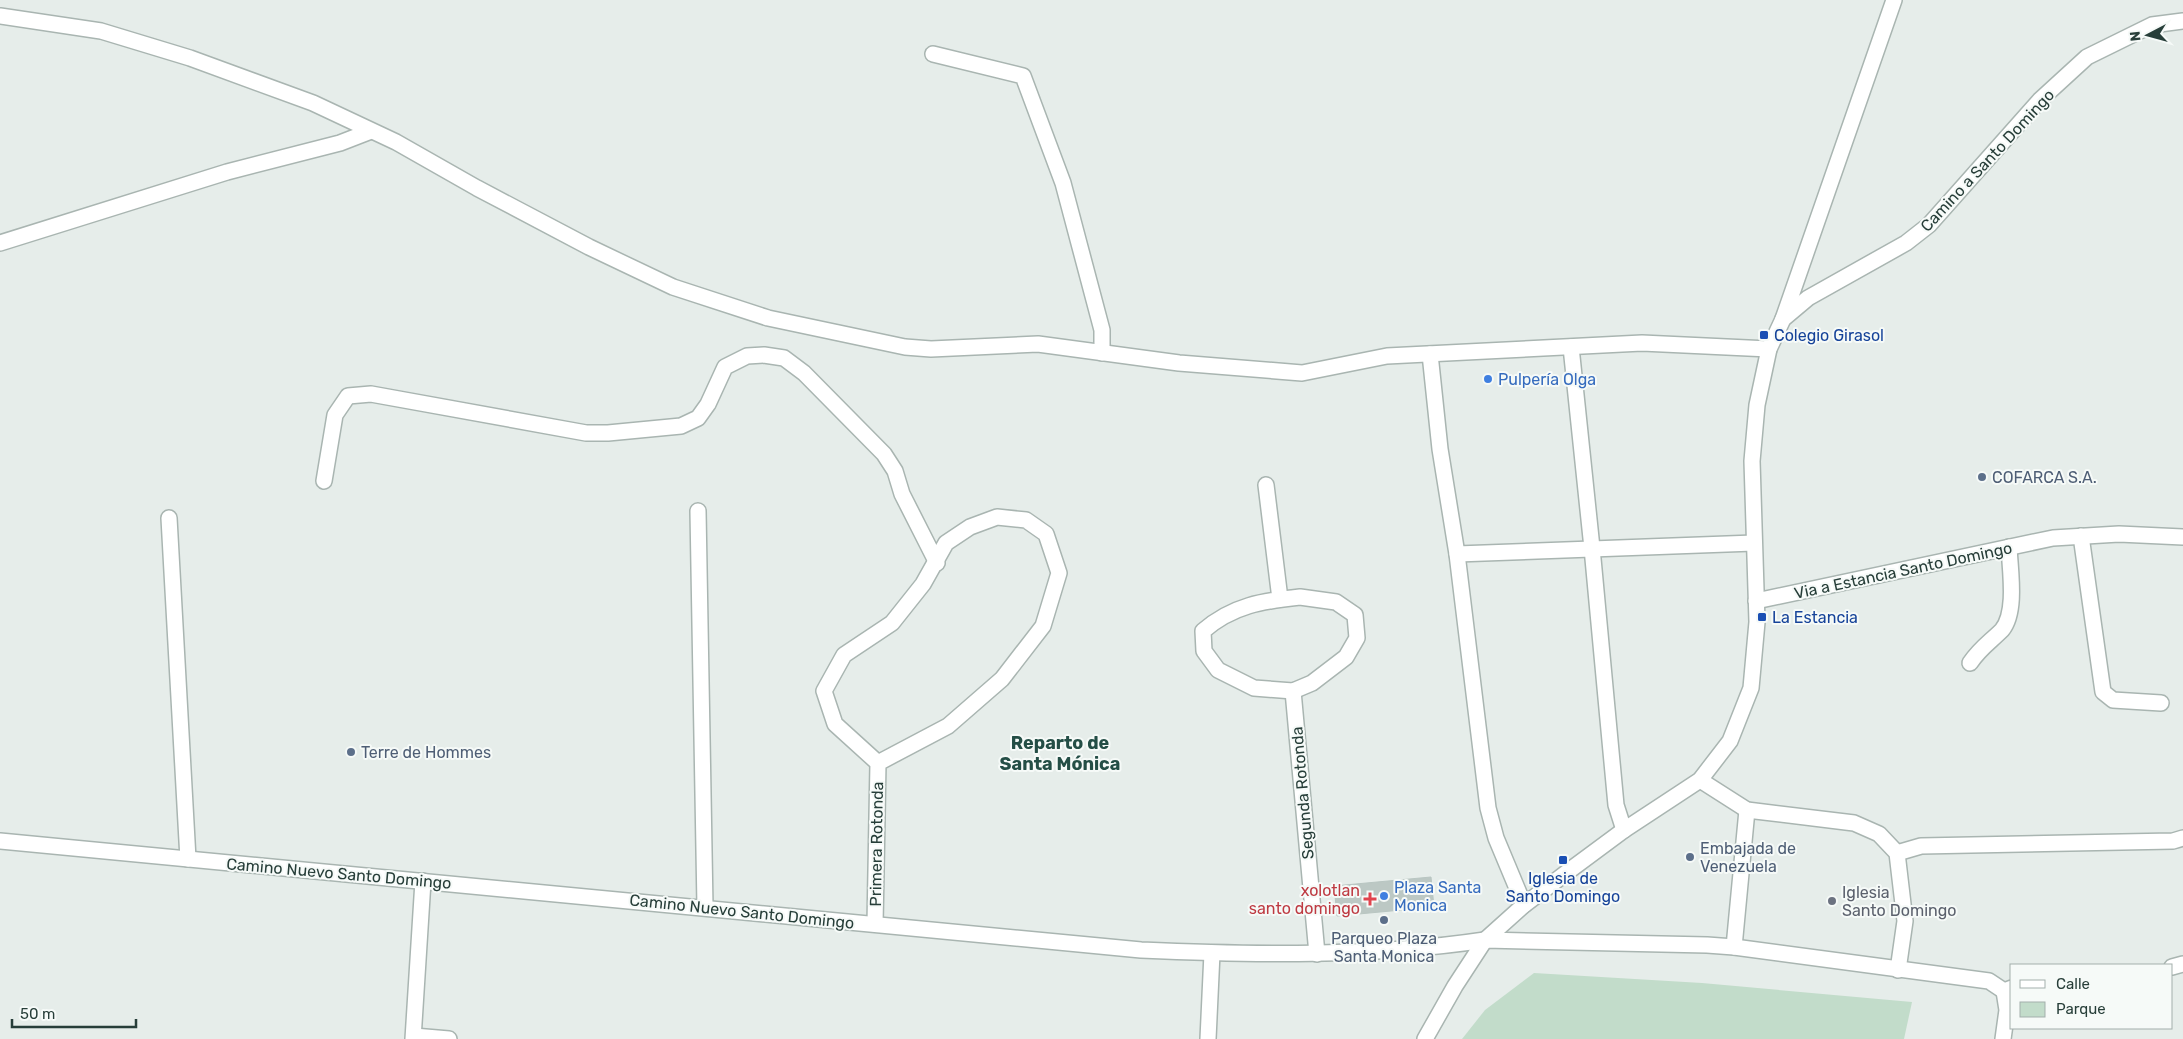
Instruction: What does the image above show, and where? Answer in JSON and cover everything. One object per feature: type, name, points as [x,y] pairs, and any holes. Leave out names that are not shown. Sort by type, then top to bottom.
[{"type":"street","points":[[1783,319],[1894,0]]},
{"type":"street","points":[[0,16],[101,31],[190,58],[312,103],[396,142],[477,188],[589,247],[673,287],[768,318],[905,347],[931,350],[1038,344],[1179,363],[1302,372],[1387,356],[1642,343],[1769,349]]},
{"type":"street","name":"Camino a Santo Domingo","points":[[1756,601],[1752,461],[1757,405],[1769,349],[1783,319],[1808,298],[1906,243],[1929,225],[2040,100],[2087,57],[2152,24],[2183,21]]},
{"type":"street","points":[[933,54],[1023,76],[1063,183],[1102,330],[1102,353]]},
{"type":"street","points":[[0,243],[227,172],[340,143],[371,131]]},
{"type":"street","points":[[1571,347],[1616,805],[1624,830]]},
{"type":"street","points":[[1430,354],[1440,449],[1457,554],[1488,808],[1496,838],[1524,905]]},
{"type":"street","points":[[324,481],[335,415],[348,396],[370,394],[586,433],[608,433],[681,426],[698,418],[708,404],[725,367],[747,356],[764,355],[784,358],[804,373],[884,454],[895,471],[902,494],[936,562]]},
{"type":"street","points":[[1266,486],[1280,599]]},
{"type":"street","points":[[698,511],[706,907]]},
{"type":"street","name":"Primera Rotonda","points":[[875,924],[878,763],[835,724],[824,691],[844,655],[892,623],[923,584],[946,543],[970,526],[997,517],[1026,520],[1046,534],[1059,573],[1042,626],[1002,679],[948,726],[878,763]]},
{"type":"street","points":[[169,518],[188,859]]},
{"type":"street","name":"Via a Estancia Santo Domingo","points":[[1756,601],[2053,538],[2119,534],[2183,536]]},
{"type":"street","points":[[2081,536],[2103,692],[2113,700],[2161,703]]},
{"type":"street","points":[[1457,554],[1754,543]]},
{"type":"street","points":[[1970,663],[1978,651],[2002,630],[2010,611],[2009,547]]},
{"type":"street","points":[[1300,597],[1336,602],[1355,615],[1357,638],[1346,657],[1312,683],[1293,691],[1254,688],[1218,670],[1204,651],[1203,631],[1218,618],[1261,601],[1280,599],[1300,597]]},
{"type":"street","points":[[1425,1039],[1455,986],[1485,940],[1524,905],[1624,830],[1700,780],[1730,741],[1750,688],[1757,622],[1756,601]]},
{"type":"street","name":"Segunda Rotonda","points":[[1293,691],[1317,954]]},
{"type":"street","points":[[1700,780],[1747,810],[1854,823],[1879,834],[1897,853],[1905,921],[1898,970]]},
{"type":"street","points":[[1734,947],[1747,810]]},
{"type":"street","points":[[1897,853],[1921,846],[2173,841],[2183,838]]},
{"type":"street","name":"Camino Nuevo Santo Domingo","points":[[0,841],[1140,950],[1317,954],[1451,945],[1485,940],[1734,947],[1989,981],[2008,990]]},
{"type":"street","points":[[423,881],[413,1037],[449,1039]]},
{"type":"street","points":[[1208,1039],[1212,953]]},
{"type":"street","points":[[2003,1039],[2008,990]]},
{"type":"green space","points":[[1534,973],[1702,983],[1912,1002],[1904,1039],[1462,1039],[1485,1010]]},
{"type":"building","name":"Plaza Santa Monica","points":[[1431,877],[1434,907],[1337,916],[1334,886]]},
{"type":"place","name":"Colegio Girasol","points":[[1764,335]]},
{"type":"place","name":"Pulpería Olga","points":[[1488,379]]},
{"type":"place","name":"COFARCA S.A.","points":[[1982,477]]},
{"type":"place","name":"La Estancia","points":[[1762,617]]},
{"type":"place","name":"Terre de Hommes","points":[[351,752]]},
{"type":"place","name":"Embajada de Venezuela","points":[[1690,857]]},
{"type":"place","name":"Iglesia de Santo Domingo","points":[[1563,860]]},
{"type":"place","name":"Plaza Santa Monica","points":[[1384,896]]},
{"type":"place","name":"xolotlan santo domingo","points":[[1370,899]]},
{"type":"place","name":"Iglesia Santo Domingo","points":[[1832,901]]},
{"type":"place","name":"Parqueo Plaza Santa Monica","points":[[1384,920]]},
{"type":"district","name":"Reparto de Santa Mónica","points":[[1060,753]]}]
